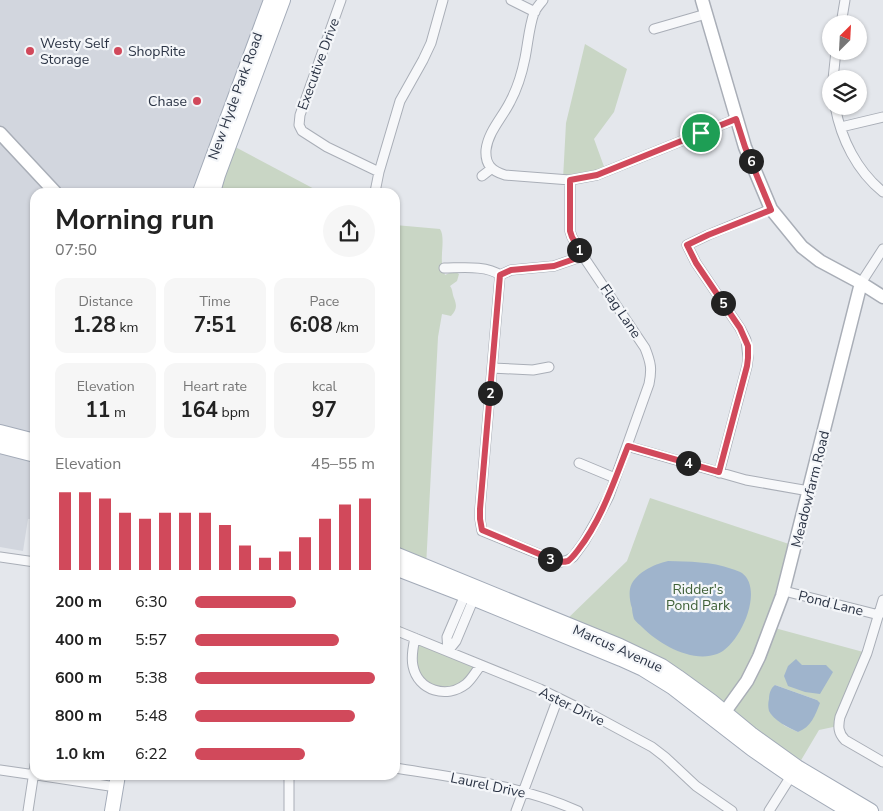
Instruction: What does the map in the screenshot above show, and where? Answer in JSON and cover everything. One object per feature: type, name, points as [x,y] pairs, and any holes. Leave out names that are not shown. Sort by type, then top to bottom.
[{"type":"main road","name":"New Hyde Park Road","points":[[201,188],[271,0]]},
{"type":"main road","name":"New Hyde Park Road","points":[[214,188],[283,0]]},
{"type":"main road","points":[[0,432],[30,440]]},
{"type":"main road","points":[[0,446],[30,454]]},
{"type":"main road","name":"Marcus Avenue","points":[[400,557],[471,593],[643,657],[678,677],[752,749],[871,811]]},
{"type":"main road","points":[[400,570],[471,593]]},
{"type":"main road","name":"Marcus Avenue","points":[[794,772],[849,811]]},
{"type":"main road","points":[[112,811],[117,781]]},
{"type":"street","name":"Executive Drive","points":[[342,0],[298,125],[302,131],[327,147],[379,172]]},
{"type":"street","points":[[376,188],[400,101],[431,43],[442,0]]},
{"type":"street","points":[[511,0],[535,12]]},
{"type":"street","points":[[543,0],[535,12],[524,61],[510,104],[493,130],[488,142],[487,160],[491,169],[497,173],[570,180],[597,175],[736,119]]},
{"type":"street","points":[[702,0],[745,147],[771,210],[802,247],[820,260],[883,297]]},
{"type":"street","points":[[842,15],[845,0]]},
{"type":"street","points":[[654,29],[706,14]]},
{"type":"street","points":[[837,115],[848,149],[860,168],[883,192]]},
{"type":"street","points":[[841,128],[883,117]]},
{"type":"street","points":[[0,133],[51,188]]},
{"type":"street","points":[[482,176],[491,169]]},
{"type":"street","name":"Flag Lane","points":[[492,368],[480,509],[482,530],[556,561],[568,560],[584,542],[608,496],[628,446],[652,371],[651,361],[640,339],[572,237],[570,231],[570,180]]},
{"type":"street","points":[[719,472],[747,366],[748,346],[740,328],[696,263],[687,245],[771,210]]},
{"type":"street","name":"Meadowfarm Road","points":[[721,717],[747,681],[759,657],[784,591],[861,284],[883,249]]},
{"type":"street","points":[[500,275],[511,270],[554,266],[583,256]]},
{"type":"street","points":[[444,268],[490,270],[500,275]]},
{"type":"street","points":[[500,275],[492,368],[533,370],[549,367]]},
{"type":"street","points":[[628,446],[746,480],[809,490]]},
{"type":"street","points":[[579,463],[615,478]]},
{"type":"street","points":[[0,557],[30,561]]},
{"type":"street","name":"Marcus Avenue","points":[[400,566],[471,593]]},
{"type":"street","name":"Pond Lane","points":[[784,591],[879,615]]},
{"type":"street","points":[[448,651],[447,637],[471,593]]},
{"type":"street","points":[[883,600],[867,653],[838,726],[839,732],[845,740],[883,762]]},
{"type":"street","name":"Aster Drive","points":[[400,632],[481,665],[589,713],[652,747],[696,786],[732,811]]},
{"type":"street","points":[[415,638],[412,657],[414,672],[426,687],[433,690],[446,692],[459,688],[470,681],[481,665]]},
{"type":"street","points":[[516,811],[558,698]]},
{"type":"street","name":"Laurel Drive","points":[[400,769],[481,782],[539,796],[578,811]]},
{"type":"street","points":[[0,770],[30,772]]},
{"type":"street","points":[[769,811],[794,772]]},
{"type":"street","points":[[28,811],[34,780]]},
{"type":"street","points":[[288,780],[289,811]]},
{"type":"shaded area","points":[[0,0],[277,0],[207,188],[30,188],[30,440],[0,432]]},
{"type":"shaded area","points":[[0,446],[30,454],[30,519],[28,519],[23,551],[0,547]]},
{"type":"green space","points":[[585,44],[627,69],[614,112],[594,139],[606,172],[563,179],[566,123]]},
{"type":"green space","points":[[224,141],[312,188],[207,188]]},
{"type":"green space","points":[[400,225],[440,229],[443,240],[442,264],[445,275],[454,271],[459,274],[457,281],[450,286],[456,307],[451,316],[442,314],[438,337],[426,567],[400,556]]},
{"type":"green space","name":"Ridder's Pond Park","points":[[650,498],[795,546],[771,627],[867,653],[838,726],[819,730],[797,767],[563,623],[627,561]],"holes":[[[775,685],[817,700],[798,732],[785,726],[771,714]]]},
{"type":"green space","points":[[465,595],[474,598],[448,651],[447,637]]},
{"type":"green space","points":[[415,638],[481,665],[470,681],[441,692],[414,672]]},
{"type":"water","points":[[668,561],[700,562],[724,566],[741,572],[748,581],[751,592],[750,604],[741,630],[725,649],[717,654],[697,656],[677,651],[649,634],[634,619],[630,601],[632,584],[645,570]]},
{"type":"water","points":[[796,659],[802,665],[826,665],[833,672],[820,694],[805,692],[788,686],[784,676],[788,666]]},
{"type":"water","points":[[775,685],[817,700],[820,703],[812,720],[802,730],[798,732],[790,728],[778,721],[769,711],[769,695]]},
{"type":"place","name":"Westy Self Storage","points":[[30,51]]},
{"type":"place","name":"ShopRite","points":[[118,51]]},
{"type":"place","name":"Chase","points":[[197,101]]},
{"type":"route","points":[[736,119],[745,147],[771,210],[687,245],[696,263],[740,328],[748,346],[747,366],[719,472],[628,446],[608,496],[584,542],[573,556],[561,562],[482,530],[480,509],[500,275],[511,270],[554,266],[583,256],[570,231],[570,180],[597,175],[701,133],[736,119]]}]
